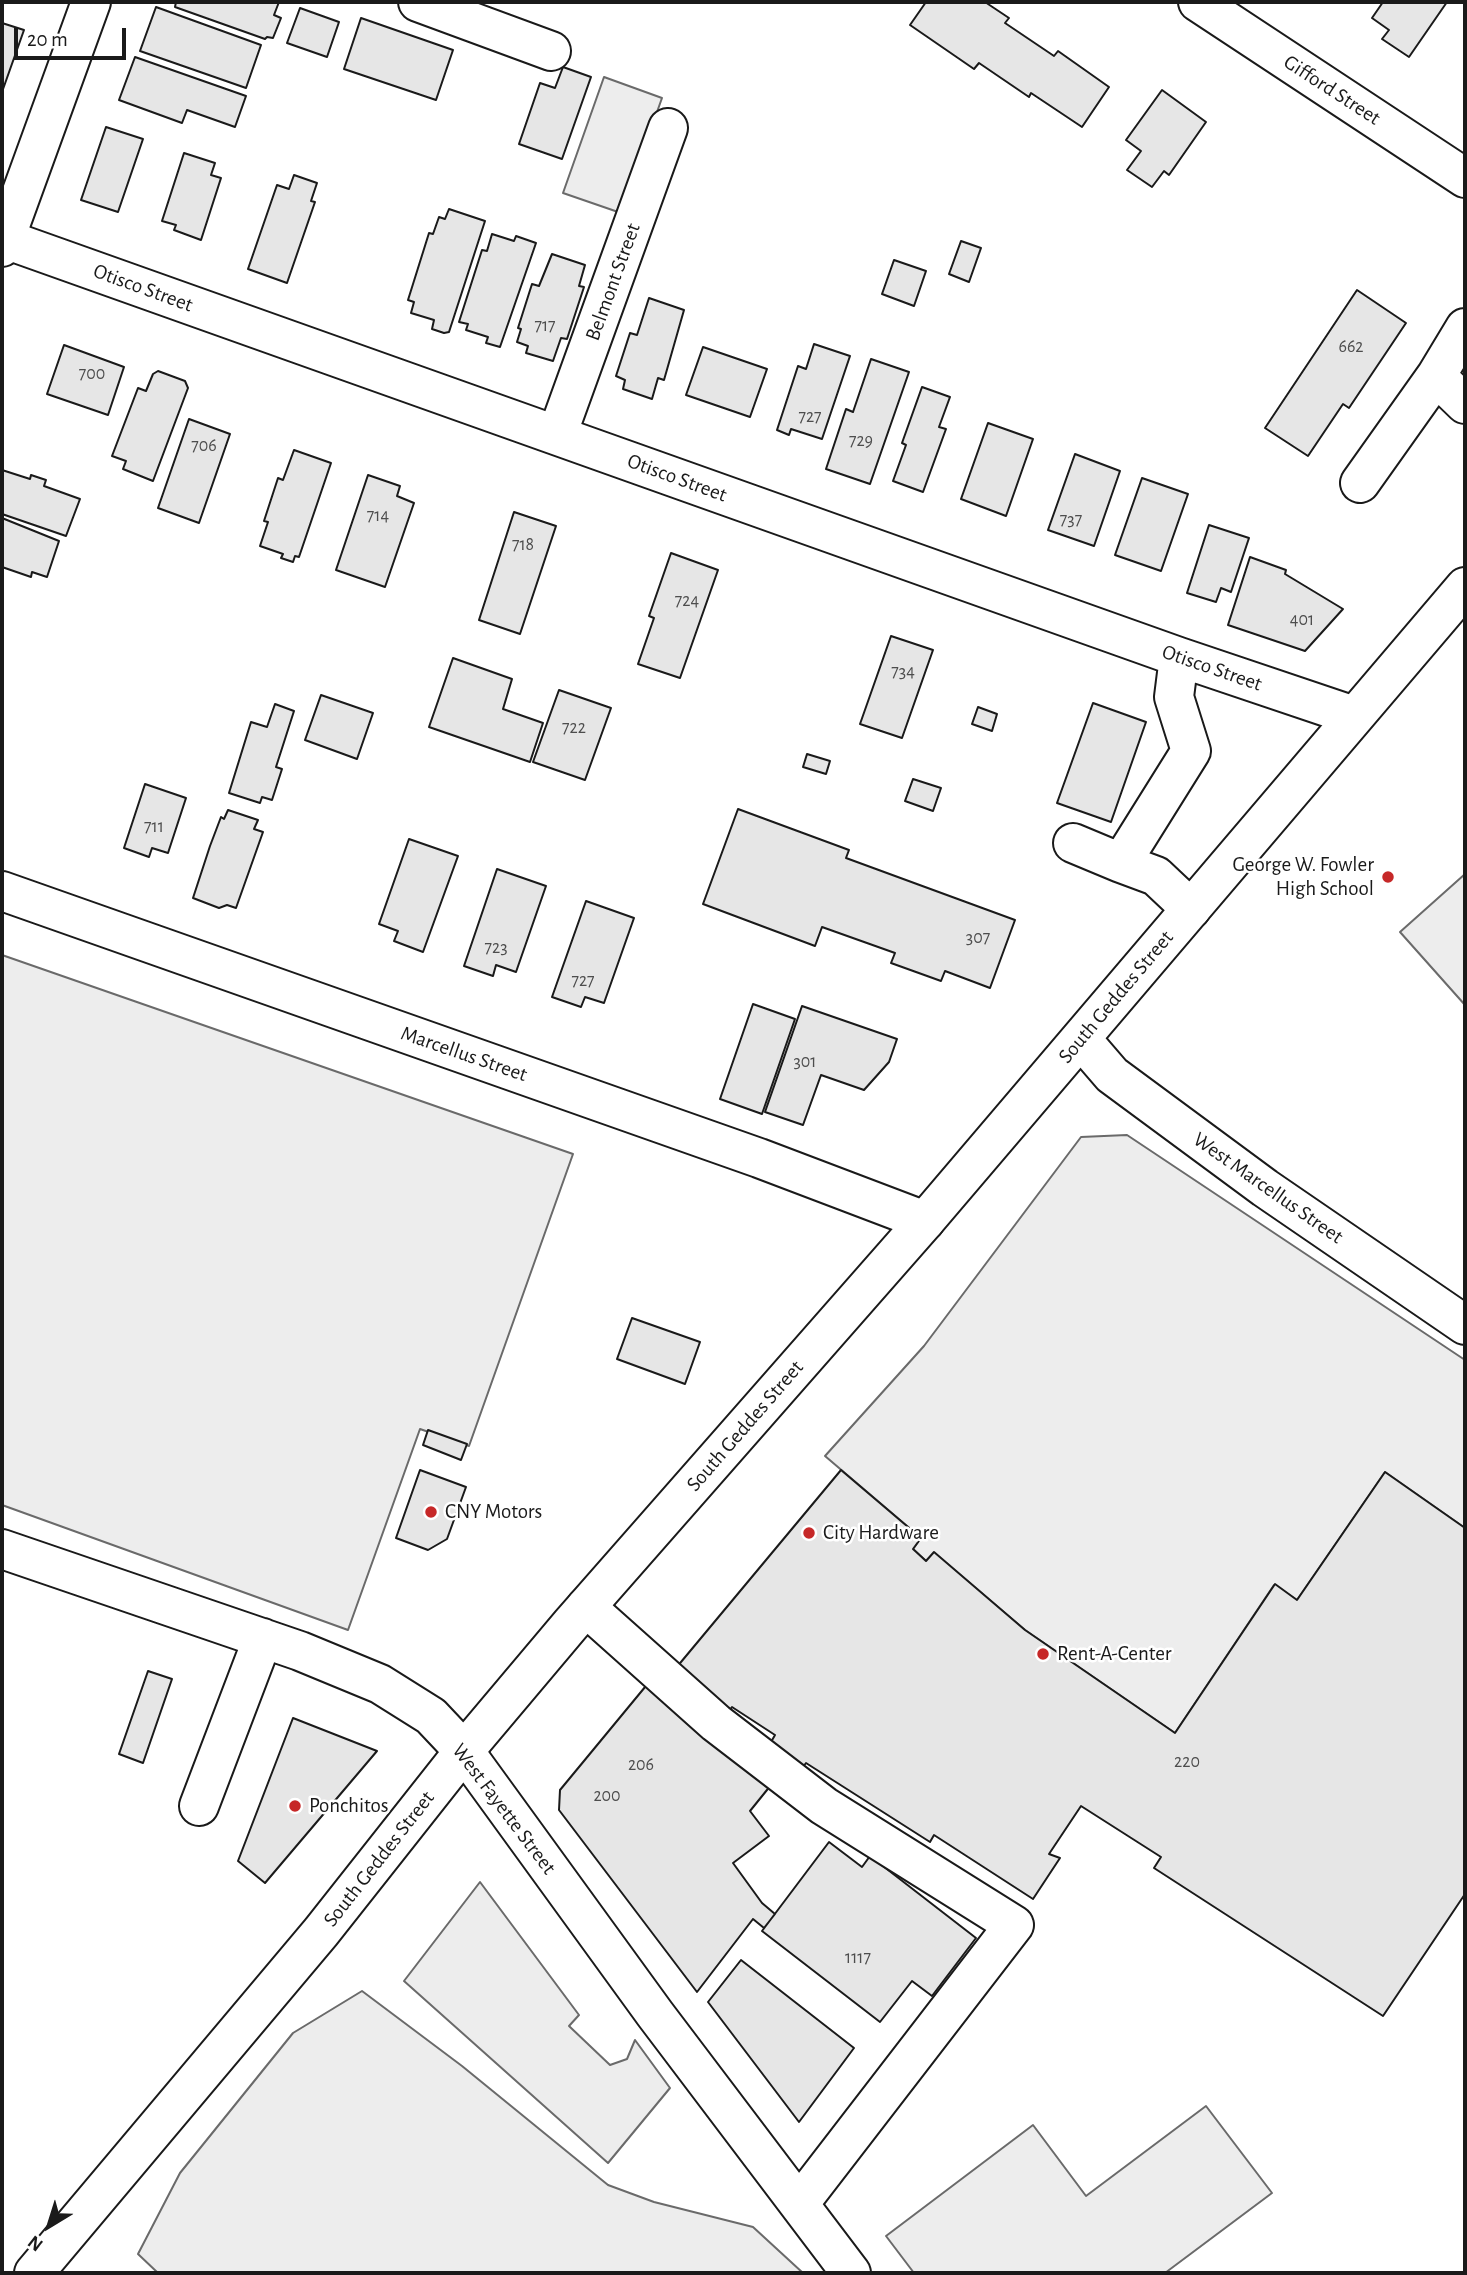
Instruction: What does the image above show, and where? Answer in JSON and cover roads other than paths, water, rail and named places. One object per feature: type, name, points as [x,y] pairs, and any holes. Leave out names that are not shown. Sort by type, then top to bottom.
[{"type":"street","points":[[3,241],[91,2]]},
{"type":"street","points":[[418,2],[551,51]]},
{"type":"street","name":"Gifford Street","points":[[1198,2],[1465,178]]},
{"type":"street","name":"Belmont Street","points":[[557,435],[668,128]]},
{"type":"street","name":"Otisco Street","points":[[3,241],[1179,657],[1354,716]]},
{"type":"street","points":[[1360,483],[1436,376],[1465,328]]},
{"type":"street","points":[[1436,376],[1465,404]]},
{"type":"street","name":"South Geddes Street","points":[[34,2273],[321,1932],[464,1751],[586,1607],[925,1221],[1465,587]]},
{"type":"street","points":[[1121,863],[1191,751],[1174,697],[1179,657]]},
{"type":"street","points":[[1073,843],[1156,876],[1191,909]]},
{"type":"street","name":"Marcellus Street","points":[[2,891],[746,1154],[925,1221]]},
{"type":"street","name":"West Marcellus Street","points":[[1081,1039],[1112,1075],[1265,1188],[1465,1325]]},
{"type":"street","name":"West Fayette Street","points":[[2,1549],[263,1638],[380,1684],[431,1716],[464,1751],[655,2014],[851,2273]]},
{"type":"street","points":[[586,1607],[716,1723],[824,1806],[1014,1925],[799,2204]]},
{"type":"street","points":[[199,1806],[263,1638]]},
{"type":"place","name":"George W. Fowler High School","points":[[1388,877]]},
{"type":"place","name":"CNY Motors","points":[[431,1512]]},
{"type":"place","name":"City Hardware","points":[[809,1533]]},
{"type":"place","name":"Rent-A-Center","points":[[1043,1654]]},
{"type":"place","name":"Ponchitos","points":[[295,1806]]}]
